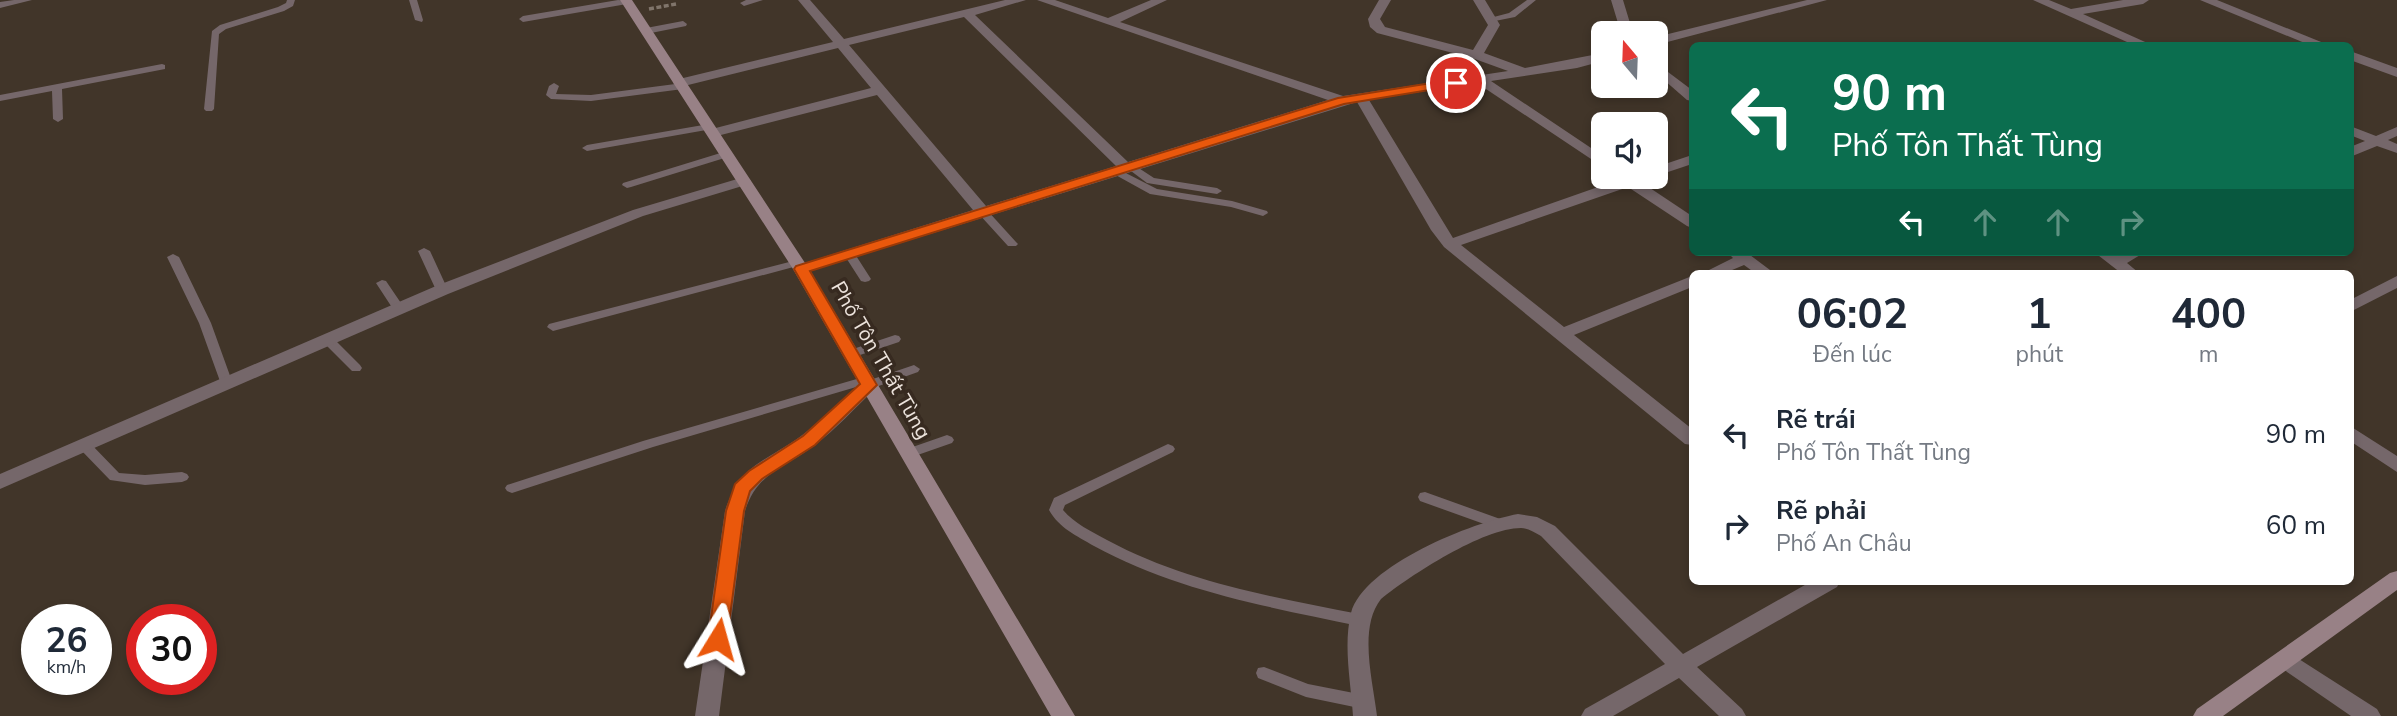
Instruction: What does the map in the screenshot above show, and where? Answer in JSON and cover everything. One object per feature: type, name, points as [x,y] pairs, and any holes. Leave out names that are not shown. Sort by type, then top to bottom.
[{"type":"street","points":[[804,0],[982,211]]},
{"type":"street","points":[[681,85],[1020,0]]},
{"type":"street","points":[[1043,0],[1342,100]]},
{"type":"street","points":[[1108,22],[1161,0]]},
{"type":"street","points":[[1385,0],[1374,19],[1376,27],[1477,55],[1524,72]]},
{"type":"street","points":[[1477,55],[1494,25],[1479,0]]},
{"type":"street","points":[[1617,0],[1623,21]]},
{"type":"street","points":[[1668,38],[1821,0]]},
{"type":"street","points":[[2039,0],[2139,42]]},
{"type":"street","points":[[2070,13],[2143,0]]},
{"type":"street","points":[[2206,0],[2315,42]]},
{"type":"street","name":"Phố Tôn Thất Tùng","points":[[629,5],[799,266],[1063,716]]},
{"type":"street","points":[[966,13],[1124,169]]},
{"type":"street","points":[[2354,57],[2397,73]]},
{"type":"street","points":[[799,266],[849,254],[1342,100],[1591,59]]},
{"type":"street","points":[[1668,77],[1689,94]]},
{"type":"street","points":[[1479,79],[1591,155]]},
{"type":"street","points":[[711,130],[880,90]]},
{"type":"street","points":[[1361,97],[1439,230],[1450,244],[1689,437]]},
{"type":"street","points":[[2354,151],[2397,131]]},
{"type":"street","points":[[2354,132],[2397,149]]},
{"type":"street","points":[[1668,168],[1689,160]]},
{"type":"street","points":[[0,482],[442,290],[638,213],[744,181]]},
{"type":"street","points":[[1450,244],[1602,189]]},
{"type":"street","points":[[1647,189],[1689,221]]},
{"type":"street","points":[[1716,270],[1740,256],[1761,270]]},
{"type":"street","points":[[2108,256],[2127,270]]},
{"type":"street","points":[[2116,262],[2129,256]]},
{"type":"street","points":[[2354,305],[2397,281]]},
{"type":"street","points":[[1561,334],[1689,282]]},
{"type":"street","points":[[707,716],[735,511],[742,489],[755,475],[809,440],[868,383]]},
{"type":"street","points":[[2354,435],[2397,466]]},
{"type":"street","points":[[1365,709],[1359,620],[1372,592],[1396,572],[1498,524],[1519,520],[1533,523],[1548,531],[1734,716]]},
{"type":"street","points":[[2205,716],[2397,579]]},
{"type":"street","points":[[1593,716],[1823,585]]},
{"type":"street","points":[[2285,659],[2369,716]]},
{"type":"lane","points":[[0,5],[28,0]]},
{"type":"lane","points":[[209,110],[215,33],[223,27],[281,9],[290,4],[291,0]]},
{"type":"lane","points":[[413,0],[419,20]]},
{"type":"lane","points":[[744,3],[759,0]]},
{"type":"lane","points":[[1490,19],[1512,15],[1532,0]]},
{"type":"lane","points":[[523,19],[629,5]]},
{"type":"lane","points":[[646,31],[683,24]]},
{"type":"lane","points":[[0,98],[162,67]]},
{"type":"lane","points":[[554,86],[551,95],[554,97],[591,98],[681,85]]},
{"type":"lane","points":[[57,88],[58,118]]},
{"type":"lane","points":[[587,148],[711,130]]},
{"type":"lane","points":[[627,186],[727,154]]},
{"type":"lane","points":[[1124,169],[1151,181],[1217,191]]},
{"type":"lane","points":[[1124,169],[1154,192],[1232,204],[1263,213]]},
{"type":"lane","points":[[982,211],[1012,244]]},
{"type":"lane","points":[[424,251],[442,290]]},
{"type":"lane","points":[[849,254],[865,279]]},
{"type":"lane","points":[[173,257],[205,323],[227,384]]},
{"type":"lane","points":[[553,327],[799,266]]},
{"type":"lane","points":[[382,283],[399,309]]},
{"type":"lane","points":[[851,354],[895,339]]},
{"type":"lane","points":[[328,340],[356,368]]},
{"type":"lane","points":[[512,488],[914,369]]},
{"type":"lane","points":[[909,453],[947,440]]},
{"type":"lane","points":[[84,445],[115,477],[145,481],[182,477]]},
{"type":"lane","points":[[1168,449],[1059,502],[1055,510],[1062,520],[1117,554],[1161,571],[1268,601],[1359,620]]},
{"type":"lane","points":[[1425,497],[1498,524]]},
{"type":"lane","points":[[1264,673],[1365,709]]},
{"type":"path","points":[[629,5],[676,4]]},
{"type":"route","points":[[718,639],[735,511],[742,489],[755,475],[809,440],[869,385],[801,269],[1342,100],[1456,83]]}]
